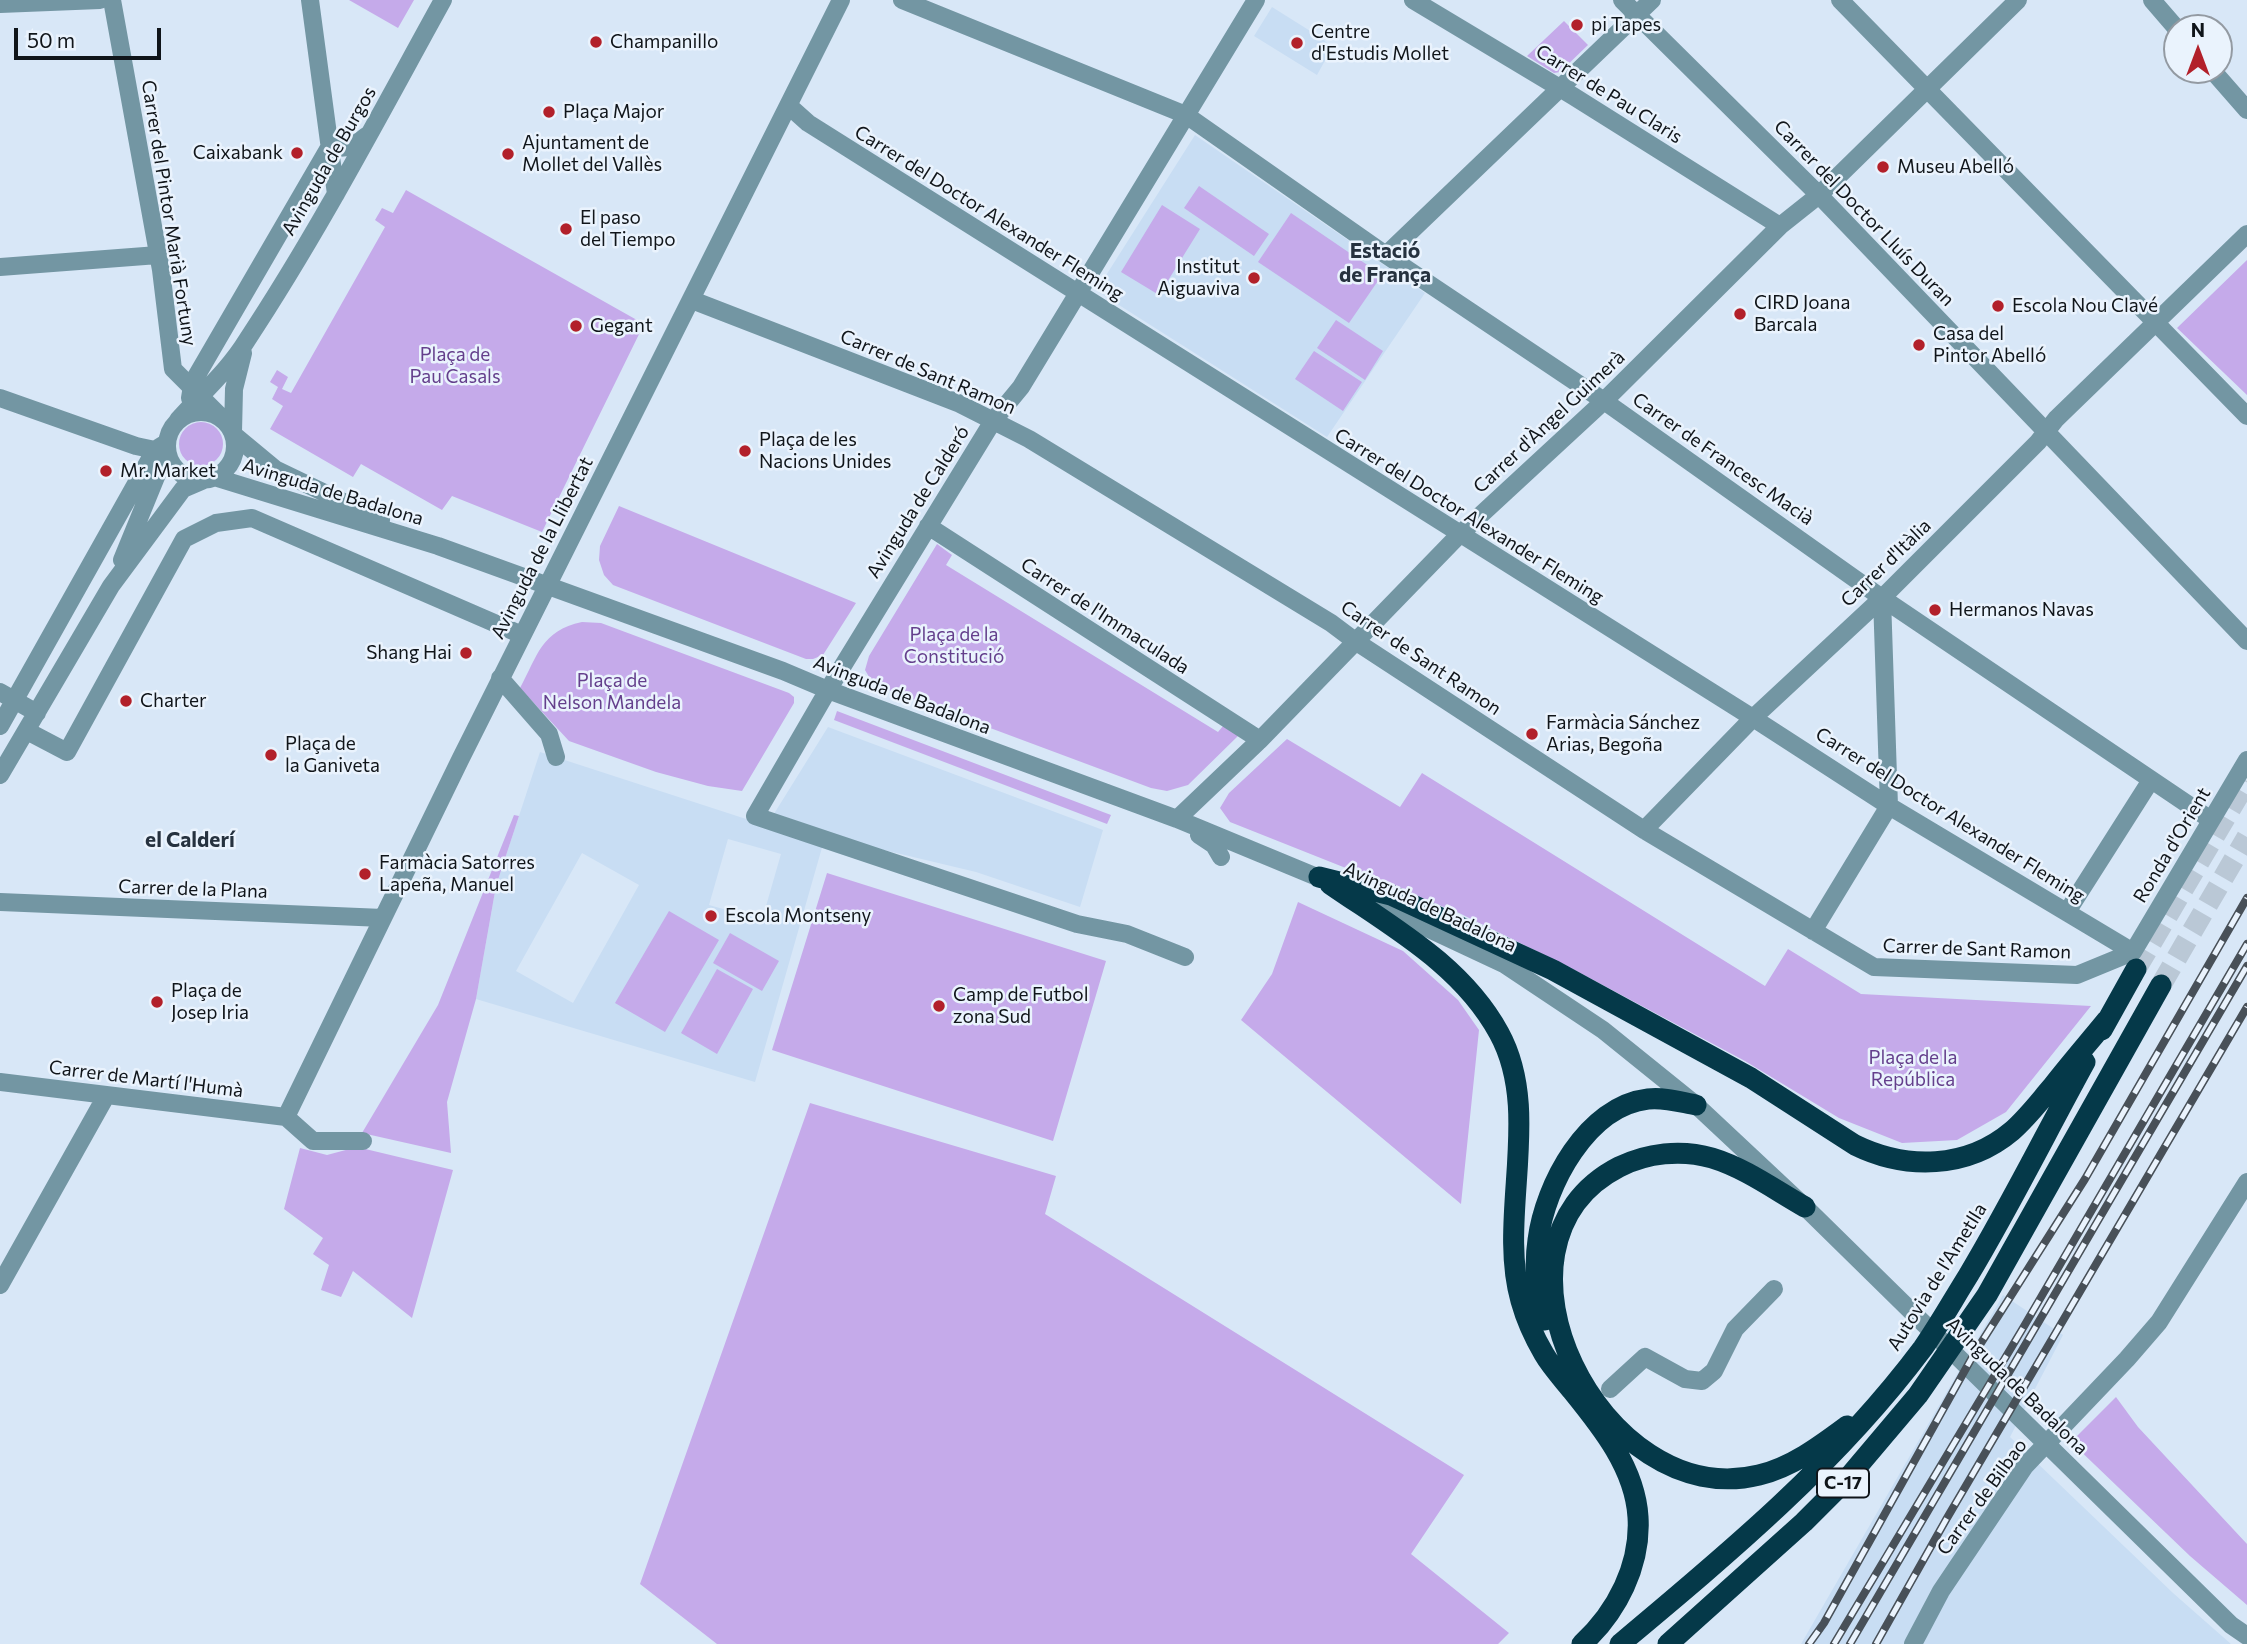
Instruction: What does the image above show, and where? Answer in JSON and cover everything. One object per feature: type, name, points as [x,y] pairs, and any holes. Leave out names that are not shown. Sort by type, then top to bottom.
[{"type":"highway","points":[[1319,877],[1391,895],[1552,970],[1751,1078],[1855,1145],[1905,1161],[1941,1162],[1959,1158],[2002,1139],[2026,1118],[2107,1020]]},
{"type":"highway","points":[[1319,877],[1439,961],[1470,989],[1501,1037],[1511,1062],[1518,1117],[1514,1251],[1516,1280],[1529,1325],[1545,1356],[1595,1421],[1630,1477],[1638,1519],[1634,1561],[1625,1587],[1594,1633],[1582,1644]]},
{"type":"highway","name":"Autovia de l'Ametlla","points":[[1620,1644],[1776,1511],[1820,1468],[1880,1403],[1924,1346],[1981,1254],[2107,1020],[2135,960]]},
{"type":"highway","name":"C-17","points":[[1668,1644],[1804,1522],[1847,1479],[1918,1395],[1987,1295],[2161,985]]},
{"type":"highway","points":[[1572,1391],[1551,1340],[1537,1285],[1538,1240],[1556,1179],[1582,1140],[1612,1112],[1645,1099],[1664,1098],[1696,1105]]},
{"type":"highway","points":[[1805,1208],[1735,1167],[1686,1153],[1648,1156],[1630,1161],[1606,1174],[1588,1187],[1567,1216],[1555,1260],[1553,1299],[1571,1364],[1602,1410],[1629,1439],[1665,1462],[1689,1473],[1710,1478],[1736,1479],[1783,1467],[1823,1444],[1880,1403]]},
{"type":"street","points":[[0,4],[100,0]]},
{"type":"street","name":"Carrer del Pintor Marià Fortuny","points":[[112,0],[158,255],[173,369],[190,403],[219,415]]},
{"type":"street","points":[[310,0],[336,194]]},
{"type":"street","name":"Avinguda de Burgos","points":[[190,403],[247,341],[336,194],[443,0]]},
{"type":"street","name":"Avinguda de la Llibertat","points":[[286,1117],[500,678],[841,0]]},
{"type":"street","name":"Carrer de Francesc Macià","points":[[902,0],[1186,115],[1386,255],[1604,401],[1882,598],[2211,820]]},
{"type":"street","name":"Avinguda de Calderó","points":[[1185,957],[1127,934],[1077,923],[755,816],[928,526],[993,421],[1021,387],[1256,0]]},
{"type":"street","name":"Carrer de Pau Claris","points":[[1413,0],[1560,88],[1780,226]]},
{"type":"street","name":"Carrer del Doctor Lluís Duran","points":[[1622,0],[1819,195],[2247,641]]},
{"type":"street","points":[[1386,255],[1652,0]]},
{"type":"street","points":[[1840,0],[2247,416]]},
{"type":"street","name":"Carrer d'Àngel Guimerà","points":[[1177,819],[1260,740],[1459,535],[1604,401],[1780,226],[1819,195],[2018,0]]},
{"type":"street","points":[[2152,0],[2164,14]]},
{"type":"street","points":[[2224,84],[2247,110]]},
{"type":"street","name":"Carrer del Doctor Alexander Fleming","points":[[789,106],[808,124],[1889,806],[2067,912],[2135,960]]},
{"type":"street","points":[[330,146],[344,149],[357,144],[370,132]]},
{"type":"street","points":[[0,726],[7,696],[190,403],[330,146]]},
{"type":"street","name":"Carrer d'Itàlia","points":[[1644,830],[1753,718],[1882,598],[2056,419],[2247,234]]},
{"type":"street","points":[[0,267],[158,255]]},
{"type":"street","name":"Carrer de Sant Ramon","points":[[692,300],[958,404],[1030,439],[1331,622],[1644,830],[1874,967],[2077,975],[2135,960]]},
{"type":"street","name":"Avinguda de Burgos","points":[[233,434],[234,389],[247,341]]},
{"type":"street","points":[[0,398],[136,446],[163,447]]},
{"type":"street","points":[[0,775],[111,586],[183,489],[228,468],[234,458],[236,444],[233,434],[219,415],[209,411],[197,411],[190,403]]},
{"type":"street","name":"Avinguda de Badalona","points":[[233,434],[275,469],[438,547]]},
{"type":"street","points":[[163,447],[170,460],[184,475],[209,479]]},
{"type":"street","points":[[111,586],[163,447]]},
{"type":"street","name":"Avinguda de Badalona","points":[[209,479],[438,547],[783,671],[1177,819],[1319,877],[1504,964],[1604,1030],[1696,1105],[1805,1208],[2231,1625],[2247,1636]]},
{"type":"street","points":[[27,731],[67,752],[184,539],[216,523],[252,518],[522,635]]},
{"type":"street","name":"Carrer de l'Immaculada","points":[[928,526],[1260,740]]},
{"type":"street","points":[[1813,931],[1889,806],[1882,598]]},
{"type":"street","points":[[500,678],[549,734],[556,757]]},
{"type":"street","points":[[7,696],[37,713]]},
{"type":"street","name":"Ronda d'Orient","points":[[2135,960],[2199,841],[2247,760]]},
{"type":"street","points":[[2067,912],[2151,780]]},
{"type":"street","points":[[1177,819],[1214,845],[1221,857]]},
{"type":"street","name":"Carrer de la Plana","points":[[0,902],[383,918]]},
{"type":"street","name":"Carrer de Martí l'Humà","points":[[0,1082],[286,1117]]},
{"type":"street","points":[[0,1285],[106,1096]]},
{"type":"street","points":[[286,1117],[313,1141],[363,1141]]},
{"type":"street","name":"Carrer de Bilbao","points":[[1913,1644],[1941,1591],[2025,1466],[2159,1322],[2247,1182]]},
{"type":"street","points":[[1610,1389],[1645,1357],[1685,1379],[1702,1381],[1714,1371],[1735,1329],[1774,1289]]},
{"type":"street","points":[[2231,1625],[2247,1643]]},
{"type":"shaded area","name":"Centre d'Estudis Mollet","points":[[1272,7],[1323,39],[1332,48],[1317,75],[1254,36]]},
{"type":"shaded area","name":"Institut Aiguaviva","points":[[1195,135],[1425,293],[1327,437],[1100,293],[1098,288]]},
{"type":"shaded area","points":[[828,727],[1103,830],[1080,907],[976,872],[842,840],[772,817]]},
{"type":"shaded area","name":"Escola Montseny","points":[[540,752],[823,844],[755,1082],[476,999],[496,886]],"holes":[[[728,839],[781,854],[762,920],[709,905]],[[582,853],[639,885],[573,1003],[516,971]]]},
{"type":"shaded area","points":[[2003,1295],[2063,1335],[2010,1437],[2173,1593],[2231,1644],[1801,1644]]},
{"type":"green space","points":[[349,0],[414,0],[398,28]]},
{"type":"green space","points":[[1564,21],[1588,45],[1560,72],[1554,73],[1527,56]]},
{"type":"green space","points":[[1199,186],[1269,234],[1254,256],[1184,208]]},
{"type":"green space","name":"Plaça de Pau Casals","points":[[406,190],[644,324],[542,532],[452,496],[442,510],[361,464],[353,477],[270,429],[283,406],[272,399],[278,387],[270,382],[277,370],[288,377],[282,389],[291,393],[385,227],[375,220],[382,208],[393,213]]},
{"type":"green space","points":[[1162,205],[1200,229],[1159,295],[1121,272]]},
{"type":"green space","points":[[1291,213],[1382,275],[1349,323],[1258,262]]},
{"type":"green space","points":[[2247,260],[2247,395],[2177,328]]},
{"type":"green space","points":[[1336,320],[1383,351],[1365,380],[1317,348]]},
{"type":"green space","points":[[1314,351],[1362,382],[1343,411],[1295,379]]},
{"type":"green space","points":[[201,422],[217,428],[223,444],[217,460],[201,466],[185,460],[179,444],[185,428]]},
{"type":"green space","name":"Plaça de la Constitució","points":[[619,506],[856,603],[823,655],[806,659],[613,585],[604,575],[599,560],[600,546]]},
{"type":"green space","name":"Plaça de la Constitució","points":[[937,544],[952,555],[946,565],[1218,732],[1223,726],[1239,735],[1188,785],[1167,791],[1151,788],[872,682],[865,670],[869,656]]},
{"type":"green space","name":"Plaça de Nelson Mandela","points":[[582,622],[601,623],[794,697],[794,703],[742,791],[708,786],[656,772],[569,741],[520,688],[549,638],[568,626]]},
{"type":"green space","points":[[837,711],[1111,815],[1107,824],[834,720]]},
{"type":"green space","name":"Plaça de la República","points":[[1287,739],[1400,807],[1422,773],[1765,986],[1788,949],[1861,994],[2091,1006],[2006,1112],[1957,1140],[1902,1143],[1839,1118],[1745,1061],[1569,967],[1459,913],[1230,822],[1220,808],[1229,793]]},
{"type":"green space","points":[[514,815],[519,816],[496,886],[476,999],[447,1102],[451,1153],[362,1133],[438,1005]]},
{"type":"green space","name":"Camp de Futbol zona Sud","points":[[827,873],[1106,961],[1053,1141],[772,1050]]},
{"type":"green space","points":[[1298,902],[1403,951],[1458,1000],[1479,1030],[1461,1204],[1241,1020],[1272,974]]},
{"type":"green space","points":[[669,911],[719,940],[665,1032],[615,1003]]},
{"type":"green space","points":[[730,933],[779,961],[762,991],[713,963]]},
{"type":"green space","points":[[717,969],[753,989],[717,1054],[681,1033]]},
{"type":"green space","points":[[810,1103],[1056,1176],[1045,1214],[1464,1475],[1411,1554],[1509,1633],[1498,1644],[717,1644],[640,1584]]},
{"type":"green space","points":[[357,1147],[453,1170],[412,1318],[353,1271],[341,1297],[321,1290],[329,1265],[313,1254],[323,1238],[284,1209],[300,1148],[327,1155]]},
{"type":"green space","points":[[2116,1397],[2138,1427],[2247,1544],[2247,1605],[2190,1556],[2071,1442]]},
{"type":"tunnel","points":[[2136,969],[2247,781]]},
{"type":"tunnel","points":[[2161,985],[2247,837]]},
{"type":"railway","points":[[1809,1644],[1824,1623],[1974,1354],[2085,1179],[2247,898]]},
{"type":"railway","points":[[1834,1644],[2023,1328],[2247,944]]},
{"type":"railway","points":[[1850,1644],[2247,966]]},
{"type":"railway","points":[[1876,1644],[2247,1007]]},
{"type":"place","name":"pi Tapes","points":[[1577,25]]},
{"type":"place","name":"Champanillo","points":[[596,42]]},
{"type":"place","name":"Centre d'Estudis Mollet","points":[[1297,43]]},
{"type":"place","name":"Plaça Major","points":[[549,112]]},
{"type":"place","name":"Caixabank","points":[[297,153]]},
{"type":"place","name":"Ajuntament de Mollet del Vallès","points":[[508,154]]},
{"type":"place","name":"Museu Abelló","points":[[1883,167]]},
{"type":"place","name":"El paso del Tiempo","points":[[566,229]]},
{"type":"place","name":"Institut Aiguaviva","points":[[1254,278]]},
{"type":"place","name":"Escola Nou Clavé","points":[[1998,306]]},
{"type":"place","name":"CIRD Joana Barcala","points":[[1740,314]]},
{"type":"place","name":"Gegant","points":[[576,326]]},
{"type":"place","name":"Casa del Pintor Abelló","points":[[1919,345]]},
{"type":"place","name":"Plaça de les Nacions Unides","points":[[745,451]]},
{"type":"place","name":"Mr. Market","points":[[106,471]]},
{"type":"place","name":"Hermanos Navas","points":[[1935,610]]},
{"type":"place","name":"Shang Hai","points":[[466,653]]},
{"type":"place","name":"Charter","points":[[126,701]]},
{"type":"place","name":"Farmàcia Sánchez Arias, Begoña","points":[[1532,734]]},
{"type":"place","name":"Plaça de la Ganiveta","points":[[271,755]]},
{"type":"place","name":"Farmàcia Satorres Lapeña, Manuel","points":[[365,874]]},
{"type":"place","name":"Escola Montseny","points":[[711,916]]},
{"type":"place","name":"Plaça de Josep Iria","points":[[157,1002]]},
{"type":"place","name":"Camp de Futbol zona Sud","points":[[939,1006]]},
{"type":"district","name":"Estació de França","points":[[1385,263]]},
{"type":"district","name":"el Calderí","points":[[190,840]]}]
